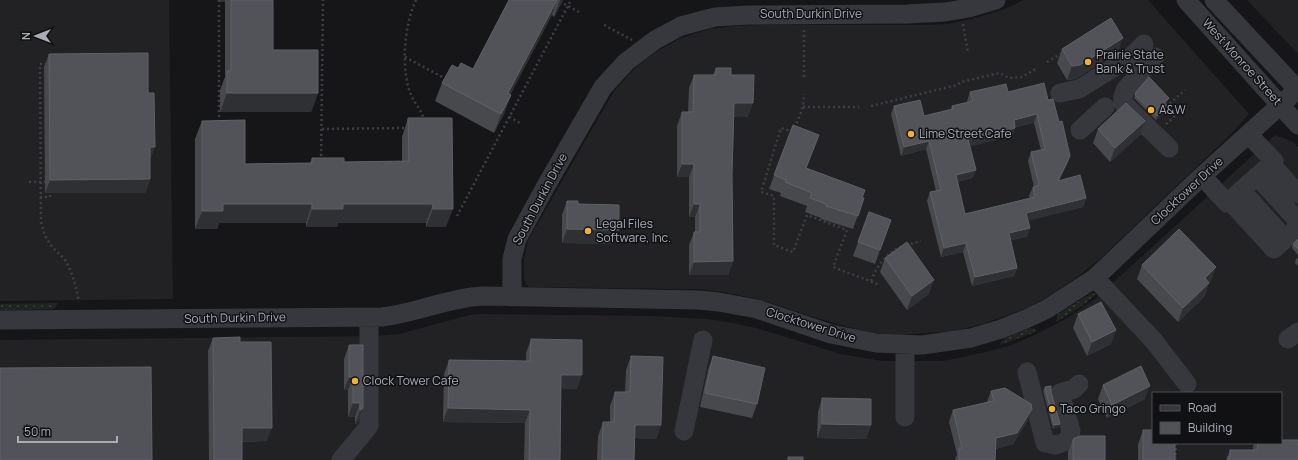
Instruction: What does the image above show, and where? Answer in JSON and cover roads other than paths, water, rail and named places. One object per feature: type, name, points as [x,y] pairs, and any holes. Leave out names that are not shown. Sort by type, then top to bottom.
[{"type":"street","name":"South Durkin Drive","points":[[0,320],[393,316],[412,312],[449,300],[466,297],[512,297],[512,260],[517,239],[547,184],[603,87],[626,62],[655,40],[681,26],[715,17],[748,15],[907,14],[945,12],[969,8],[996,0]]},
{"type":"street","name":"West Monroe Street","points":[[1186,0],[1298,124]]},
{"type":"street","name":"West Monroe Street","points":[[1214,0],[1298,90]]},
{"type":"street","points":[[1060,93],[1079,89],[1131,57],[1150,51],[1125,90],[1123,103],[1169,148]]},
{"type":"street","name":"Clocktower Drive","points":[[512,297],[673,299],[719,302],[757,309],[837,335],[876,343],[904,345],[936,344],[955,341],[1001,329],[1048,309],[1095,278],[1202,176],[1298,90]]},
{"type":"street","points":[[1080,130],[1105,107]]},
{"type":"street","points":[[1202,176],[1227,203],[1274,161],[1248,134]]},
{"type":"street","points":[[1264,170],[1298,194]]},
{"type":"street","points":[[1264,170],[1298,221]]},
{"type":"street","points":[[1235,196],[1274,250],[1292,233]]},
{"type":"street","points":[[1095,278],[1154,341],[1187,384]]},
{"type":"street","points":[[341,460],[369,426],[368,317]]},
{"type":"street","points":[[684,431],[703,340]]},
{"type":"street","points":[[904,345],[905,417]]},
{"type":"street","points":[[1027,372],[1045,443],[1054,445],[1068,441],[1071,431],[1060,393],[1074,389],[1079,384]]},
{"type":"place","name":"Prairie State Bank & Trust","points":[[1088,62]]},
{"type":"place","name":"A&W","points":[[1151,110]]},
{"type":"place","name":"Lime Street Cafe","points":[[911,134]]},
{"type":"place","name":"Legal Files Software, Inc.","points":[[588,231]]},
{"type":"place","name":"Clock Tower Cafe","points":[[355,381]]},
{"type":"place","name":"Taco Gringo","points":[[1052,409]]}]
